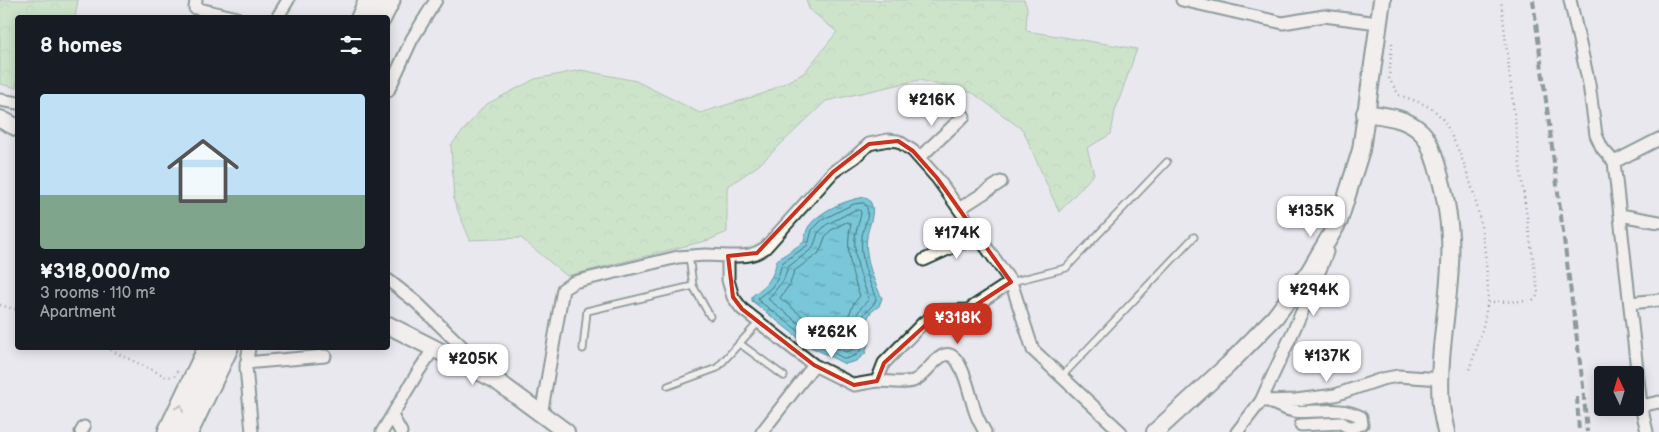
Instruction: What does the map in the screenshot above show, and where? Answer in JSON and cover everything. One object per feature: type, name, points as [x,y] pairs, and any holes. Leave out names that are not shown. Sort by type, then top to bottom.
[{"type":"highway","points":[[363,15],[370,0]]},
{"type":"highway","points":[[382,15],[389,0]]},
{"type":"highway","points":[[187,432],[208,350]]},
{"type":"highway","points":[[169,432],[226,350]]},
{"type":"street","points":[[196,0],[195,8],[224,15]]},
{"type":"street","points":[[279,15],[288,0]]},
{"type":"street","points":[[390,87],[412,39],[434,4],[446,0]]},
{"type":"street","points":[[1182,0],[1225,5],[1283,23],[1324,16],[1378,23]]},
{"type":"street","points":[[1237,432],[1265,401],[1288,341],[1312,291],[1338,221],[1361,150],[1382,0]]},
{"type":"street","points":[[1570,0],[1589,84],[1596,135],[1602,148],[1614,162],[1637,366]]},
{"type":"street","points":[[0,100],[15,102]]},
{"type":"street","points":[[1366,113],[1397,118],[1420,130],[1428,141],[1439,173],[1449,233],[1450,262],[1441,379],[1442,406],[1446,432]]},
{"type":"street","points":[[919,158],[964,116]]},
{"type":"street","points":[[0,119],[15,126]]},
{"type":"street","points":[[1614,162],[1659,139]]},
{"type":"street","points":[[541,415],[563,289],[574,282],[678,257],[705,255],[750,256],[765,248],[833,172],[855,157],[869,144],[888,140],[898,141],[913,151],[937,178],[979,235],[1011,282],[1033,350],[1121,432]]},
{"type":"street","points":[[959,209],[1001,182]]},
{"type":"street","points":[[1620,215],[1659,222]]},
{"type":"street","points":[[1155,432],[1276,317],[1309,272],[1338,221]]},
{"type":"street","points":[[924,260],[979,235]]},
{"type":"street","points":[[728,256],[728,280],[733,297],[742,309],[814,365],[854,385],[877,381],[911,382],[942,356],[954,357],[968,386],[975,412],[985,432]]},
{"type":"street","points":[[390,282],[416,302],[494,379],[566,432]]},
{"type":"street","points":[[877,381],[884,363],[923,323],[941,311],[968,310],[1011,282]]},
{"type":"street","points":[[1630,303],[1659,300]]},
{"type":"street","points":[[390,326],[494,379]]},
{"type":"street","points":[[382,432],[434,348]]},
{"type":"street","points":[[249,350],[246,368],[252,432]]},
{"type":"street","points":[[246,363],[325,356]]},
{"type":"street","points":[[762,432],[814,365]]},
{"type":"street","points":[[1265,401],[1296,400],[1335,395],[1382,379],[1398,376],[1441,379]]},
{"type":"street","points":[[1265,401],[1295,411],[1351,411],[1361,417],[1363,428],[1346,427],[1342,423],[1300,425]]},
{"type":"street","points":[[1644,405],[1659,402]]},
{"type":"street","points":[[392,416],[402,432]]},
{"type":"street","points":[[1643,416],[1647,432]]},
{"type":"lane","points":[[1011,282],[1066,268],[1167,162]]},
{"type":"lane","points":[[1062,376],[1194,236]]},
{"type":"lane","points":[[689,256],[693,286],[710,316]]},
{"type":"lane","points":[[583,349],[587,311],[693,286]]},
{"type":"lane","points":[[668,386],[717,368],[759,322]]},
{"type":"lane","points":[[740,343],[784,376]]},
{"type":"path","points":[[1488,302],[1530,301],[1536,298],[1538,293],[1523,190],[1501,0]]},
{"type":"path","points":[[0,305],[15,309]]},
{"type":"path","points":[[110,350],[165,376],[174,378],[182,362]]},
{"type":"highlighted area","points":[[898,141],[913,151],[937,178],[1011,282],[968,310],[941,311],[884,363],[877,381],[854,385],[814,365],[742,309],[733,297],[728,256],[757,253],[833,172],[869,144]]},
{"type":"green space","points":[[0,0],[78,0],[75,15],[15,15],[15,88],[0,84]]},
{"type":"green space","points":[[806,0],[1024,0],[1027,7],[1026,31],[1137,49],[1115,111],[1111,134],[1087,148],[1094,174],[1059,212],[1023,130],[973,93],[919,80],[826,101],[759,165],[727,187],[727,232],[709,240],[567,276],[521,238],[470,240],[454,201],[451,145],[485,105],[535,79],[581,70],[636,81],[700,113],[765,93],[804,73],[837,32],[809,9]]},
{"type":"water","points":[[865,197],[872,205],[866,249],[873,276],[882,298],[879,306],[871,312],[866,321],[868,344],[865,354],[856,361],[845,364],[809,346],[752,301],[752,296],[769,281],[777,260],[804,242],[807,229],[814,220],[834,207]]},
{"type":"railway","points":[[1533,0],[1583,386],[1587,432]]},
{"type":"railway","points":[[1577,397],[1579,432]]}]
